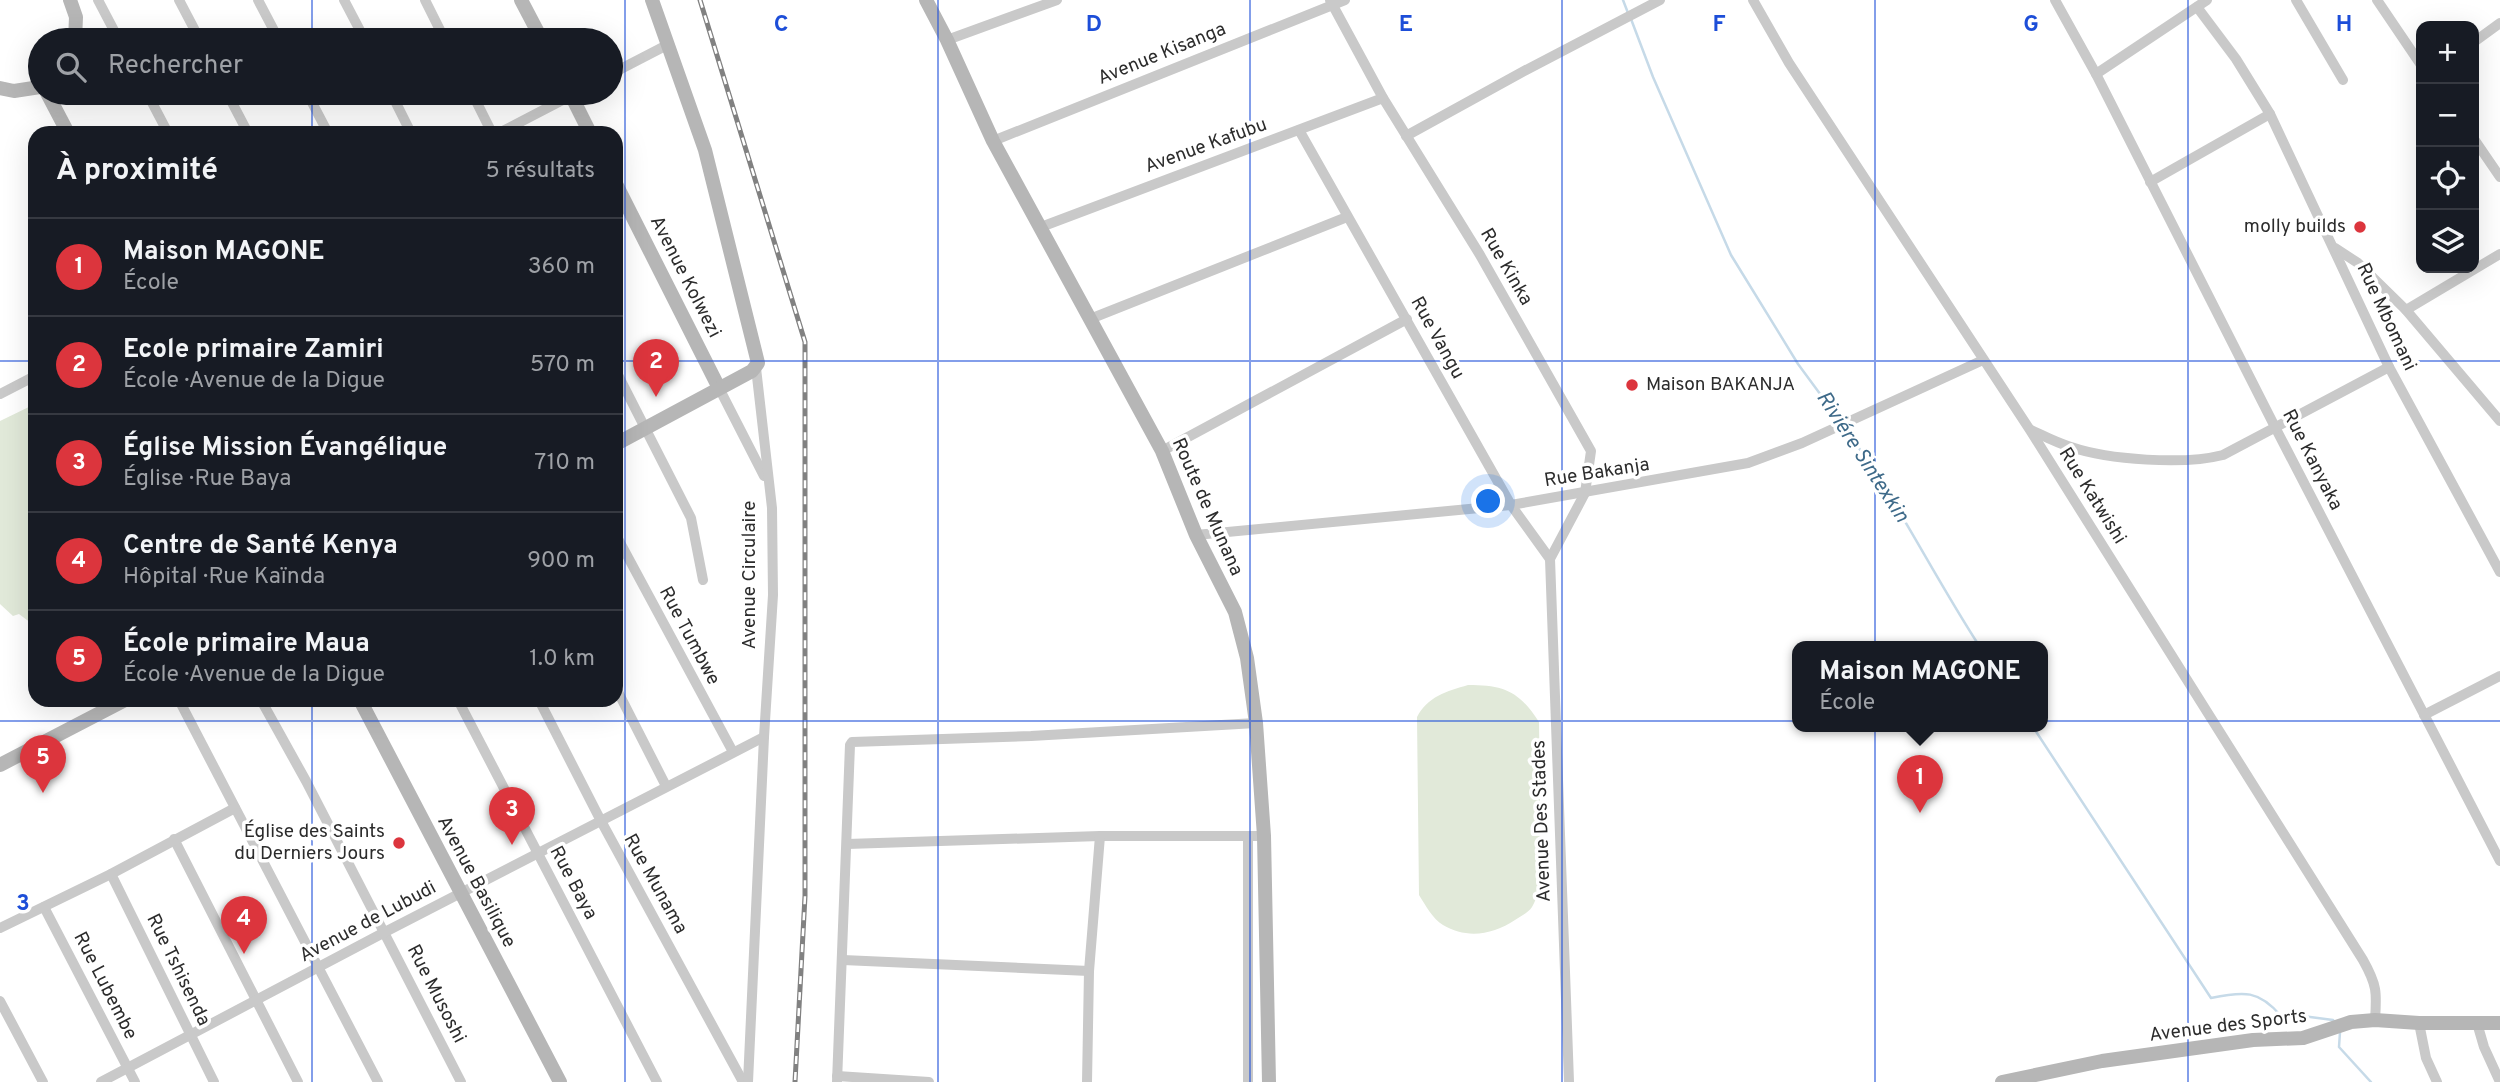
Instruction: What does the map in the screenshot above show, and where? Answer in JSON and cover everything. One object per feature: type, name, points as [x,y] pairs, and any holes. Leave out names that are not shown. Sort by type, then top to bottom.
[{"type":"street","points":[[70,0],[76,17],[76,28]]},
{"type":"street","points":[[99,0],[113,28]]},
{"type":"street","points":[[179,0],[194,28]]},
{"type":"street","points":[[258,0],[273,28]]},
{"type":"street","points":[[344,0],[359,28]]},
{"type":"street","points":[[425,0],[439,28]]},
{"type":"street","points":[[521,0],[536,28]]},
{"type":"street","name":"Avenue Circulaire","points":[[652,0],[705,150],[758,359],[756,368],[772,509],[773,595],[746,1082]]},
{"type":"street","name":"Route de Munana","points":[[926,0],[993,141],[1162,452],[1196,535],[1235,612],[1250,670],[1265,836],[1269,1082]]},
{"type":"street","points":[[947,40],[1057,0]]},
{"type":"street","name":"Avenue Kisanga","points":[[993,141],[1332,2],[1345,0]]},
{"type":"street","points":[[1406,136],[1660,0]]},
{"type":"street","name":"Rue Katwishi","points":[[1753,0],[1789,63],[2030,430],[2363,960],[2374,980],[2377,993],[2375,1020]]},
{"type":"street","name":"Rue Kanyaka","points":[[2055,0],[2096,74],[2500,861]]},
{"type":"street","points":[[2096,74],[2207,0]]},
{"type":"street","points":[[2296,0],[2343,80]]},
{"type":"street","points":[[2377,0],[2416,58]]},
{"type":"street","name":"Rue Kinka","points":[[1332,2],[1383,98],[1480,255],[1588,442],[1591,461],[1585,493],[1550,559]]},
{"type":"street","name":"Rue Mbomani","points":[[2197,8],[2236,59],[2270,114],[2389,367],[2500,572]]},
{"type":"street","points":[[2479,38],[2500,23]]},
{"type":"street","points":[[623,68],[668,44]]},
{"type":"street","points":[[0,88],[14,91],[28,89]]},
{"type":"street","name":"Avenue Kafubu","points":[[1041,227],[1383,98]]},
{"type":"street","points":[[53,105],[64,126]]},
{"type":"street","points":[[153,105],[164,126]]},
{"type":"street","points":[[233,105],[244,126]]},
{"type":"street","points":[[313,105],[324,126]]},
{"type":"street","points":[[397,105],[408,126]]},
{"type":"street","points":[[478,105],[488,126]]},
{"type":"street","points":[[512,126],[551,105]]},
{"type":"street","points":[[577,105],[587,126]]},
{"type":"street","points":[[2150,182],[2270,114]]},
{"type":"street","name":"Rue Vangu","points":[[1299,130],[1511,505],[1550,559]]},
{"type":"street","points":[[2479,146],[2500,177]]},
{"type":"street","name":"Avenue Kolwezi","points":[[623,198],[719,388]]},
{"type":"street","points":[[1090,319],[1347,217]]},
{"type":"street","points":[[2335,248],[2358,262],[2406,310],[2500,421]]},
{"type":"street","points":[[2406,310],[2500,254]]},
{"type":"street","points":[[1162,452],[1407,319]]},
{"type":"street","name":"Rue Bakanja","points":[[1196,535],[1511,505],[1748,463],[1793,447],[1983,360]]},
{"type":"street","points":[[2030,430],[2074,449],[2157,460],[2195,460],[2223,455],[2389,367]]},
{"type":"street","points":[[623,439],[756,368]]},
{"type":"street","points":[[0,394],[28,380]]},
{"type":"street","points":[[623,386],[691,518],[703,580]]},
{"type":"street","points":[[719,388],[768,482]]},
{"type":"street","name":"Rue Tumbwe","points":[[623,548],[733,752]]},
{"type":"street","name":"Avenue Des Stades","points":[[1550,559],[1569,1082]]},
{"type":"street","points":[[2424,715],[2500,676]]},
{"type":"street","points":[[623,702],[666,786]]},
{"type":"street","points":[[0,765],[111,707]]},
{"type":"street","points":[[183,707],[378,1082]]},
{"type":"street","name":"Rue Musoshi","points":[[265,707],[385,932],[461,1082]]},
{"type":"street","name":"Avenue Basilique","points":[[364,707],[560,1082]]},
{"type":"street","name":"Rue Baya","points":[[462,707],[657,1082]]},
{"type":"street","name":"Rue Munama","points":[[543,707],[601,821],[746,1082]]},
{"type":"street","points":[[929,1082],[837,1079],[850,745],[857,740],[1031,736],[1256,723]]},
{"type":"street","name":"Avenue de Lubudi","points":[[101,1082],[764,737]]},
{"type":"street","points":[[0,928],[111,874],[235,808]]},
{"type":"street","points":[[847,844],[1100,836],[1265,836]]},
{"type":"street","points":[[1087,1082],[1089,971],[1100,836]]},
{"type":"street","points":[[1248,836],[1248,1082]]},
{"type":"street","points":[[174,839],[298,1082]]},
{"type":"street","name":"Rue Tshisenda","points":[[111,874],[214,1082]]},
{"type":"street","name":"Rue Lubembe","points":[[44,907],[135,1082]]},
{"type":"street","points":[[843,960],[1089,971]]},
{"type":"street","points":[[0,1000],[43,1082]]},
{"type":"street","name":"Avenue des Sports","points":[[2002,1082],[2102,1061],[2253,1040],[2303,1038],[2351,1022],[2375,1020],[2500,1023]]},
{"type":"street","points":[[2418,1023],[2426,1058],[2437,1082]]},
{"type":"street","points":[[2477,1023],[2484,1047],[2500,1082]]},
{"type":"green space","points":[[28,407],[28,621],[19,614],[13,616],[0,604],[0,421]]},
{"type":"green space","points":[[1468,685],[1491,686],[1510,692],[1525,703],[1539,722],[1541,876],[1537,896],[1528,911],[1498,929],[1470,934],[1439,922],[1419,895],[1417,717],[1432,700],[1445,692]]},
{"type":"waterway","name":"Riviére Sintexkin","points":[[1623,0],[1628,13]]},
{"type":"waterway","name":"Riviére Sintexkin","points":[[1631,19],[1653,77],[1731,255],[1798,364],[1840,421]]},
{"type":"waterway","name":"Riviére Sintexkin","points":[[1844,427],[1880,480],[1976,641]]},
{"type":"waterway","name":"Riviére Sintexkin","points":[[2036,732],[2211,998],[2233,994],[2250,995],[2265,1001],[2281,1016],[2295,1015],[2333,1020],[2335,1023]]},
{"type":"waterway","name":"Riviére Sintexkin","points":[[2340,1032],[2339,1047],[2371,1082]]},
{"type":"railway","points":[[700,0],[805,342],[805,896],[795,1082]]},
{"type":"place","name":"molly builds","points":[[2360,227]]},
{"type":"place","name":"Maison BAKANJA","points":[[1632,385]]},
{"type":"place","name":"Ecole primaire Zamiri","points":[[656,397]]},
{"type":"place","name":"École primaire Maua","points":[[43,793]]},
{"type":"place","name":"Maison MAGONE","points":[[1920,813]]},
{"type":"place","name":"Église des Saints du Derniers Jours","points":[[399,843]]},
{"type":"place","name":"Église Mission Évangélique","points":[[512,845]]},
{"type":"place","name":"Centre de Santé Kenya","points":[[244,954]]}]
